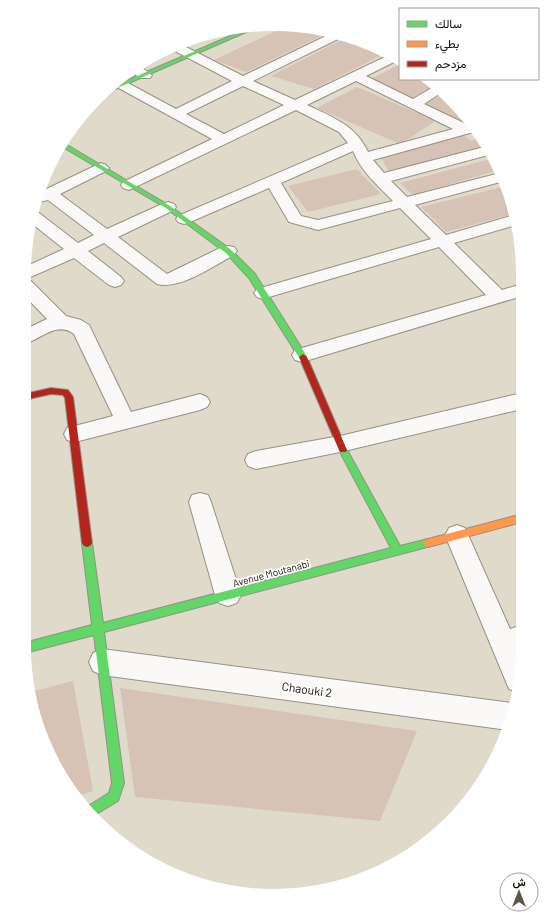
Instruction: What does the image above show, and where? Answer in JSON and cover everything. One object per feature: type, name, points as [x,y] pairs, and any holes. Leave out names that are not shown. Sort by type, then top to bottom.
[{"type":"street","points":[[123,84],[193,55],[238,34]]},
{"type":"street","points":[[176,114],[331,38]]},
{"type":"street","points":[[181,49],[242,81],[296,105],[344,129],[380,179],[499,297]]},
{"type":"street","points":[[128,185],[389,60]]},
{"type":"street","points":[[139,72],[145,75]]},
{"type":"street","points":[[356,76],[467,127]]},
{"type":"street","points":[[119,87],[176,114],[224,140]]},
{"type":"street","points":[[414,104],[434,92]]},
{"type":"street","points":[[184,219],[273,182],[360,151],[468,130]]},
{"type":"street","points":[[66,147],[168,207],[228,251],[252,276],[302,355],[340,444],[398,551]]},
{"type":"street","points":[[380,179],[484,152]]},
{"type":"street","points":[[44,195],[101,168]]},
{"type":"street","points":[[273,182],[295,219],[305,223],[318,225],[496,178]]},
{"type":"street","points":[[44,197],[105,237],[163,280],[174,279],[228,251]]},
{"type":"street","points":[[31,271],[168,207]]},
{"type":"street","points":[[37,219],[115,281]]},
{"type":"street","points":[[263,293],[510,221]]},
{"type":"street","points":[[31,292],[60,321]]},
{"type":"street","points":[[302,355],[516,292]]},
{"type":"street","points":[[31,335],[60,321],[74,323],[82,330],[125,420]]},
{"type":"street","points":[[31,395],[51,391],[65,392],[69,397],[75,434],[97,629],[118,783],[114,797],[94,809]]},
{"type":"street","points":[[75,434],[200,402]]},
{"type":"street","points":[[256,460],[340,444],[516,402]]},
{"type":"street","points":[[200,502],[228,595]]},
{"type":"street","name":"Avenue Moutanabi","points":[[31,646],[516,520]]},
{"type":"street","points":[[457,535],[513,640],[515,656]]},
{"type":"street","name":"Chaouki 2","points":[[102,662],[504,721]]},
{"type":"building","points":[[276,31],[305,33],[321,36],[246,72],[214,60]]},
{"type":"building","points":[[340,40],[380,56],[314,89],[271,76]]},
{"type":"building","points":[[398,65],[399,80],[420,80],[430,88],[410,100],[367,81]]},
{"type":"building","points":[[357,87],[436,121],[400,144],[317,108]]},
{"type":"building","points":[[439,96],[467,128],[467,128],[421,105]]},
{"type":"building","points":[[463,135],[472,141],[475,139],[482,149],[389,172],[381,158]]},
{"type":"building","points":[[488,160],[494,172],[413,195],[400,183]]},
{"type":"building","points":[[357,169],[381,194],[308,212],[288,186]]},
{"type":"building","points":[[500,187],[509,215],[446,232],[421,207]]},
{"type":"building","points":[[73,681],[93,791],[82,795],[63,768],[49,739],[39,709],[35,691]]},
{"type":"building","points":[[120,688],[417,731],[380,821],[135,797]]},
{"type":"traffic: fast","points":[[122,84],[241,33]]},
{"type":"traffic: fast","points":[[67,147],[168,207],[228,251],[252,276],[303,357]]},
{"type":"traffic: fast","points":[[343,450],[398,551]]},
{"type":"traffic: fast","points":[[87,543],[118,783],[114,797],[94,809]]},
{"type":"traffic: fast","points":[[31,646],[428,543]]},
{"type":"traffic: slow","points":[[428,543],[516,520]]},
{"type":"traffic: jam","points":[[303,357],[343,450]]},
{"type":"traffic: jam","points":[[31,395],[51,391],[65,392],[69,397],[87,543]]}]
